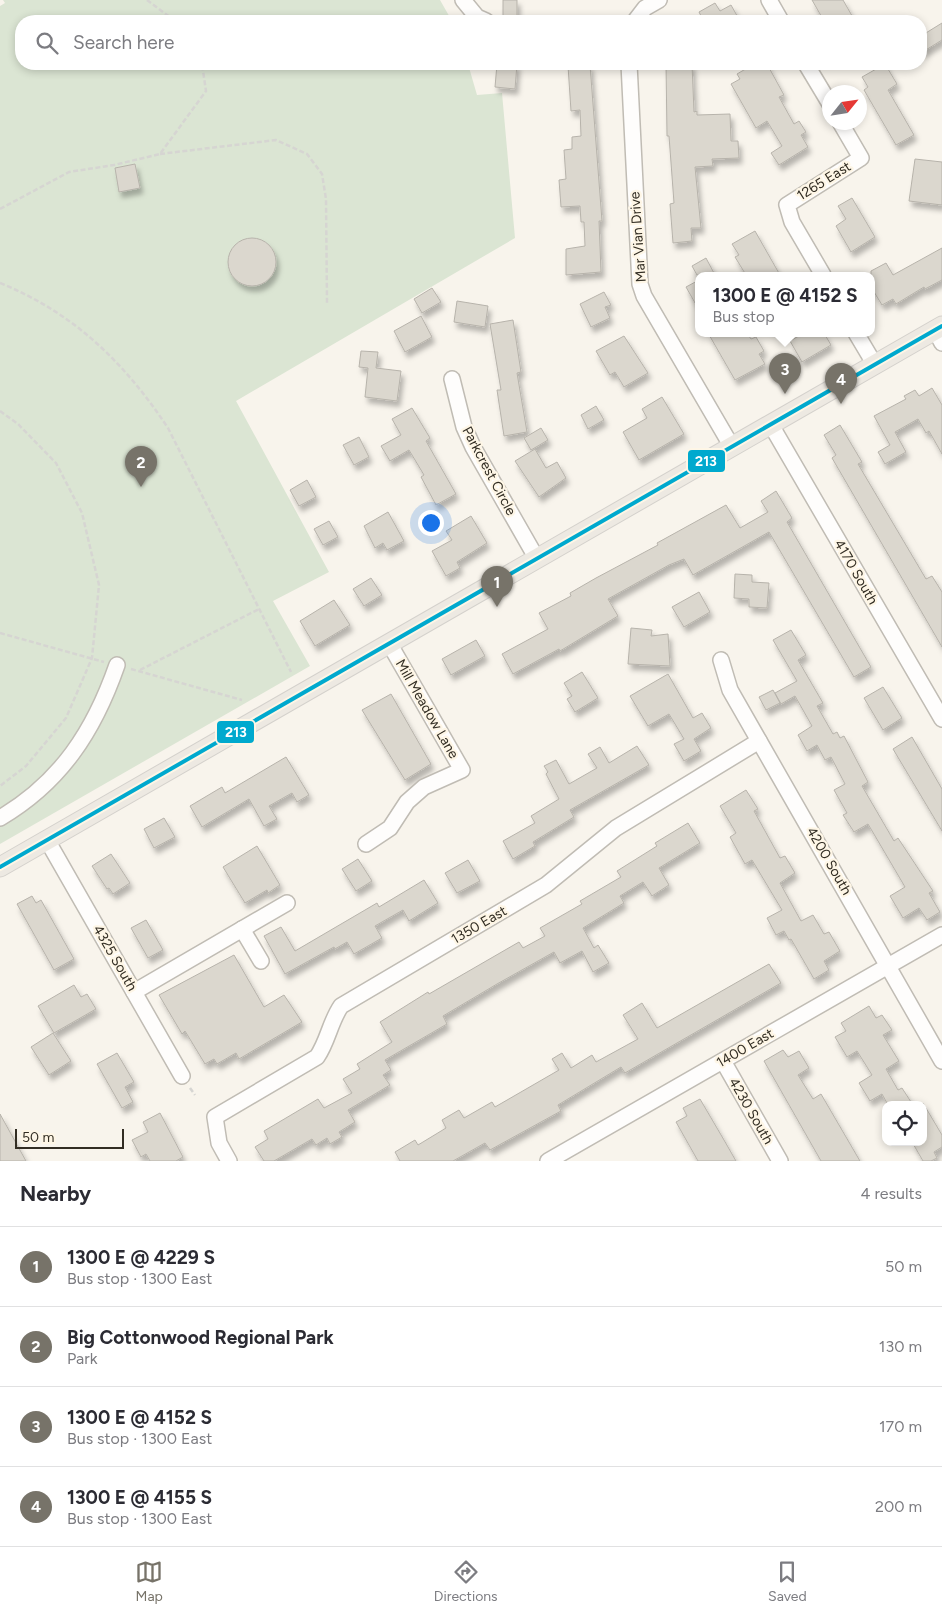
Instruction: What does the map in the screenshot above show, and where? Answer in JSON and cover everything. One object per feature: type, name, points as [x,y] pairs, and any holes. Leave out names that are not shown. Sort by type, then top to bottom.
[{"type":"main road","points":[[0,867],[732,446],[875,365],[940,333]]},
{"type":"street","points":[[463,0],[474,15]]},
{"type":"street","points":[[640,15],[645,8],[659,0]]},
{"type":"street","points":[[769,0],[778,15]]},
{"type":"street","name":"Mar Vian Drive","points":[[630,70],[640,284],[644,296],[732,446]]},
{"type":"street","points":[[810,70],[822,91]]},
{"type":"street","name":"1265 East","points":[[821,272],[792,222],[787,205],[861,158],[845,130]]},
{"type":"street","points":[[858,337],[875,365]]},
{"type":"street","name":"Parkcrest Circle","points":[[452,379],[464,428],[537,559]]},
{"type":"street","name":"4170 South","points":[[771,425],[942,719]]},
{"type":"street","name":"Mill Meadow Lane","points":[[366,844],[390,828],[406,802],[424,787],[462,770],[389,643]]},
{"type":"street","name":"4200 South","points":[[721,660],[730,690],[942,1061]]},
{"type":"street","points":[[0,818],[23,805],[53,778],[83,739],[104,702],[116,665]]},
{"type":"street","name":"1350 East","points":[[229,1161],[219,1143],[215,1117],[317,1057],[325,1045],[336,1013],[349,999],[546,885],[616,828],[759,741]]},
{"type":"street","name":"4325 South","points":[[47,840],[182,1076]]},
{"type":"street","points":[[134,992],[286,903]]},
{"type":"street","points":[[242,930],[261,961]]},
{"type":"street","name":"1400 East","points":[[548,1161],[888,964],[942,935]]},
{"type":"street","name":"4230 South","points":[[723,1061],[780,1161]]},
{"type":"path","points":[[147,0],[167,15]]},
{"type":"path","points":[[160,154],[206,91],[203,70]]},
{"type":"path","points":[[0,209],[69,172],[114,165],[160,154],[242,142],[276,140],[307,154],[322,174],[326,198],[327,303]]},
{"type":"path","points":[[0,283],[26,293],[67,317],[106,350],[143,390],[168,428],[291,672]]},
{"type":"path","points":[[0,411],[18,424],[56,463],[82,513],[99,585],[92,658],[66,718],[26,766],[0,786]]},
{"type":"path","points":[[138,671],[259,609]]},
{"type":"green space","points":[[3,0],[440,0],[449,15],[15,15],[15,70],[470,70],[477,95],[502,93],[515,238],[236,401],[329,572],[273,601],[310,666],[0,844],[0,6],[5,3]]},
{"type":"building","points":[[503,0],[517,0],[517,15],[503,15]]},
{"type":"building","points":[[812,0],[843,0],[852,15],[821,15]]},
{"type":"building","points":[[715,3],[720,11],[731,5],[737,15],[700,15],[699,12]]},
{"type":"building","points":[[942,23],[942,40],[927,49],[927,32]]},
{"type":"building","points":[[496,70],[517,70],[515,89],[495,87]]},
{"type":"building","points":[[568,70],[590,70],[602,221],[599,221],[601,272],[566,275],[566,249],[585,246],[584,222],[581,222],[580,206],[561,207],[559,180],[566,179],[564,150],[572,149],[572,137],[581,136],[580,110],[571,111]]},
{"type":"building","points":[[666,70],[692,70],[694,112],[697,111],[697,115],[730,114],[731,141],[738,141],[739,158],[712,159],[713,166],[695,167],[701,228],[691,228],[692,241],[673,243],[670,204],[674,203],[669,136],[667,136]]},
{"type":"building","points":[[744,70],[770,70],[784,95],[779,97],[794,124],[799,121],[806,132],[801,135],[808,147],[779,165],[771,153],[782,146],[767,121],[756,128],[731,84],[740,79],[737,74]]},
{"type":"building","points":[[874,70],[889,70],[897,84],[888,90],[914,135],[896,145],[867,95],[867,85],[862,77]]},
{"type":"building","points":[[915,159],[942,162],[942,205],[909,201]]},
{"type":"building","points":[[135,164],[140,188],[119,192],[115,168]]},
{"type":"building","points":[[852,198],[875,237],[851,252],[836,226],[846,219],[838,206]]},
{"type":"building","points":[[755,231],[778,272],[744,272],[735,257],[739,255],[732,244]]},
{"type":"building","points":[[247,238],[257,238],[269,245],[276,257],[276,267],[269,279],[257,286],[247,286],[239,282],[232,275],[228,267],[228,257],[232,249],[239,242]]},
{"type":"building","points":[[942,248],[942,280],[925,289],[924,287],[896,304],[893,299],[882,305],[875,294],[875,272],[871,271],[886,263],[893,275]]},
{"type":"building","points":[[706,258],[713,272],[695,272],[692,266]]},
{"type":"building","points":[[695,282],[695,303],[686,287]]},
{"type":"building","points":[[432,288],[441,302],[422,313],[414,299]]},
{"type":"building","points":[[604,292],[611,305],[605,307],[610,318],[591,327],[580,304]]},
{"type":"building","points":[[457,301],[488,306],[485,327],[454,322]]},
{"type":"building","points":[[421,316],[432,337],[405,352],[394,331]]},
{"type":"building","points":[[513,320],[521,372],[517,373],[527,432],[504,436],[497,390],[501,390],[490,324]]},
{"type":"building","points":[[624,336],[648,373],[624,387],[615,372],[610,375],[596,351]]},
{"type":"building","points":[[710,337],[750,337],[751,339],[756,337],[764,351],[759,354],[765,364],[735,380]]},
{"type":"building","points":[[797,337],[826,337],[831,345],[802,362],[790,341]]},
{"type":"building","points":[[361,351],[378,352],[376,368],[401,371],[397,401],[365,397],[368,368],[359,367]]},
{"type":"building","points":[[932,388],[942,405],[942,454],[929,431],[926,433],[918,419],[895,432],[906,452],[885,464],[878,452],[890,445],[874,416],[906,399],[904,396],[915,390],[919,396]]},
{"type":"building","points":[[662,397],[684,434],[639,460],[623,432],[647,418],[642,409]]},
{"type":"building","points":[[596,406],[604,420],[588,429],[581,415]]},
{"type":"building","points":[[412,408],[430,438],[426,441],[456,494],[436,505],[421,477],[424,475],[409,450],[390,461],[381,446],[401,435],[392,419]]},
{"type":"building","points":[[840,425],[862,462],[858,464],[926,579],[932,576],[942,592],[942,647],[832,458],[836,455],[824,435]]},
{"type":"building","points":[[541,428],[548,440],[531,450],[524,438]]},
{"type":"building","points":[[359,437],[369,457],[354,465],[343,445]]},
{"type":"building","points":[[535,449],[546,468],[557,462],[566,478],[539,497],[515,461]]},
{"type":"building","points":[[307,480],[316,497],[299,506],[290,490]]},
{"type":"building","points":[[776,491],[792,518],[787,522],[871,667],[854,677],[769,532],[693,575],[684,559],[669,565],[608,599],[618,616],[560,651],[559,649],[513,674],[502,654],[548,629],[539,613],[571,596],[570,593],[726,505],[740,528],[768,512],[761,501]]},
{"type":"building","points":[[388,512],[404,541],[387,550],[383,543],[375,548],[364,526]]},
{"type":"building","points":[[471,516],[487,543],[457,562],[460,568],[446,576],[432,551],[452,540],[446,531]]},
{"type":"building","points":[[329,521],[338,537],[323,545],[314,529]]},
{"type":"building","points":[[735,574],[752,575],[752,582],[769,583],[767,608],[749,607],[749,599],[734,598]]},
{"type":"building","points":[[371,578],[382,595],[364,606],[353,589]]},
{"type":"building","points":[[699,592],[710,612],[684,627],[672,607]]},
{"type":"building","points":[[334,600],[350,625],[315,646],[300,621]]},
{"type":"building","points":[[631,628],[652,630],[651,636],[668,634],[670,666],[628,664]]},
{"type":"building","points":[[791,630],[806,655],[798,660],[823,703],[817,706],[833,734],[837,732],[840,738],[844,736],[868,782],[862,786],[894,841],[898,838],[933,891],[929,893],[940,912],[927,920],[919,908],[903,918],[890,896],[905,887],[868,824],[854,832],[843,815],[847,813],[834,790],[845,784],[831,757],[825,760],[817,745],[807,751],[798,735],[812,726],[795,696],[781,704],[775,693],[797,681],[773,640]]},
{"type":"building","points":[[476,640],[485,656],[451,675],[442,659]]},
{"type":"building","points":[[582,672],[598,698],[575,712],[567,699],[572,696],[564,683]]},
{"type":"building","points":[[668,674],[693,718],[702,713],[711,728],[694,739],[701,751],[684,761],[674,744],[684,739],[669,714],[648,726],[630,696]]},
{"type":"building","points":[[883,687],[902,718],[883,730],[864,698]]},
{"type":"building","points":[[773,690],[780,703],[766,710],[759,697]]},
{"type":"building","points":[[391,694],[431,764],[405,780],[362,710]]},
{"type":"building","points":[[912,737],[942,789],[942,831],[893,749]]},
{"type":"building","points":[[637,746],[649,765],[570,810],[574,817],[533,842],[535,846],[513,859],[503,841],[535,823],[531,816],[559,799],[544,766],[556,760],[569,784],[597,768],[588,754],[600,747],[609,763]]},
{"type":"building","points":[[286,757],[309,795],[297,802],[292,793],[269,806],[277,819],[264,826],[249,799],[202,827],[190,806],[222,787],[225,793]]},
{"type":"building","points":[[746,790],[758,809],[754,811],[780,858],[785,856],[795,873],[780,883],[801,921],[813,915],[824,934],[829,932],[840,951],[824,961],[829,970],[814,979],[791,939],[789,940],[784,931],[776,935],[767,918],[782,910],[752,860],[745,864],[730,837],[736,833],[720,806]]},
{"type":"building","points":[[164,818],[175,837],[154,848],[144,829]]},
{"type":"building","points":[[688,823],[700,843],[659,868],[669,885],[652,896],[643,882],[620,896],[624,903],[583,928],[594,948],[598,945],[609,963],[593,972],[582,951],[560,963],[554,952],[497,984],[443,1016],[447,1024],[385,1060],[391,1070],[383,1075],[390,1085],[348,1110],[355,1122],[339,1132],[342,1137],[330,1144],[327,1138],[316,1145],[312,1139],[274,1161],[264,1161],[255,1147],[268,1139],[264,1131],[318,1099],[324,1108],[352,1093],[343,1079],[360,1069],[357,1064],[392,1042],[380,1022],[428,992],[429,994],[519,942],[523,948],[545,936],[540,928],[582,904],[580,901],[621,877],[617,871],[657,846],[655,843]]},
{"type":"building","points":[[257,846],[280,885],[268,893],[267,890],[245,903],[223,867]]},
{"type":"building","points":[[111,854],[130,883],[113,894],[109,888],[107,889],[92,866]]},
{"type":"building","points":[[358,859],[372,881],[356,891],[342,869]]},
{"type":"building","points":[[468,860],[480,881],[457,893],[445,873]]},
{"type":"building","points":[[424,880],[438,903],[409,921],[403,910],[375,926],[382,938],[354,954],[347,942],[335,949],[334,947],[285,974],[264,936],[281,927],[295,951],[377,903],[379,907]]},
{"type":"building","points":[[32,896],[36,903],[41,900],[74,959],[54,970],[17,904]]},
{"type":"building","points":[[146,920],[163,950],[148,958],[131,928]]},
{"type":"building","points":[[234,955],[264,1007],[284,995],[302,1022],[239,1059],[236,1053],[217,1064],[214,1059],[205,1064],[185,1031],[182,1034],[159,995]]},
{"type":"building","points":[[769,964],[781,983],[625,1073],[621,1067],[558,1105],[561,1111],[490,1150],[485,1143],[453,1161],[400,1161],[395,1152],[415,1140],[418,1145],[446,1128],[442,1120],[459,1110],[464,1118],[492,1102],[495,1107],[559,1070],[552,1059],[562,1053],[571,1068],[592,1055],[596,1062],[638,1039],[623,1015],[642,1003],[657,1028]]},
{"type":"building","points":[[74,985],[81,997],[87,994],[96,1009],[54,1033],[38,1006]]},
{"type":"building","points":[[869,1006],[876,1018],[882,1015],[892,1030],[883,1035],[899,1061],[886,1069],[898,1090],[902,1088],[910,1101],[886,1101],[882,1094],[870,1101],[859,1083],[872,1075],[857,1051],[847,1057],[835,1037],[846,1031],[841,1023]]},
{"type":"building","points":[[53,1033],[71,1061],[49,1075],[31,1047]]},
{"type":"building","points":[[783,1050],[788,1057],[799,1051],[809,1068],[798,1075],[813,1099],[821,1094],[860,1161],[821,1161],[764,1061]]},
{"type":"building","points":[[117,1053],[134,1082],[125,1087],[133,1102],[122,1108],[97,1064]]},
{"type":"building","points":[[700,1099],[736,1161],[698,1161],[676,1122],[687,1116],[683,1108]]},
{"type":"building","points":[[927,1110],[942,1135],[942,1147],[934,1152],[937,1158],[931,1161],[923,1161],[914,1146],[927,1146]]},
{"type":"building","points":[[160,1113],[183,1157],[176,1161],[150,1161],[146,1154],[141,1157],[132,1140],[148,1132],[143,1122]]},
{"type":"building","points":[[0,1114],[26,1161],[0,1161]]},
{"type":"transit line","name":"213","points":[[0,867],[942,326]]},
{"type":"place","name":"1300 E @ 4152 S","points":[[785,394]]},
{"type":"place","name":"1300 E @ 4155 S","points":[[841,404]]},
{"type":"place","name":"Big Cottonwood Regional Park","points":[[141,487]]},
{"type":"place","name":"1300 E @ 4229 S","points":[[497,607]]}]
